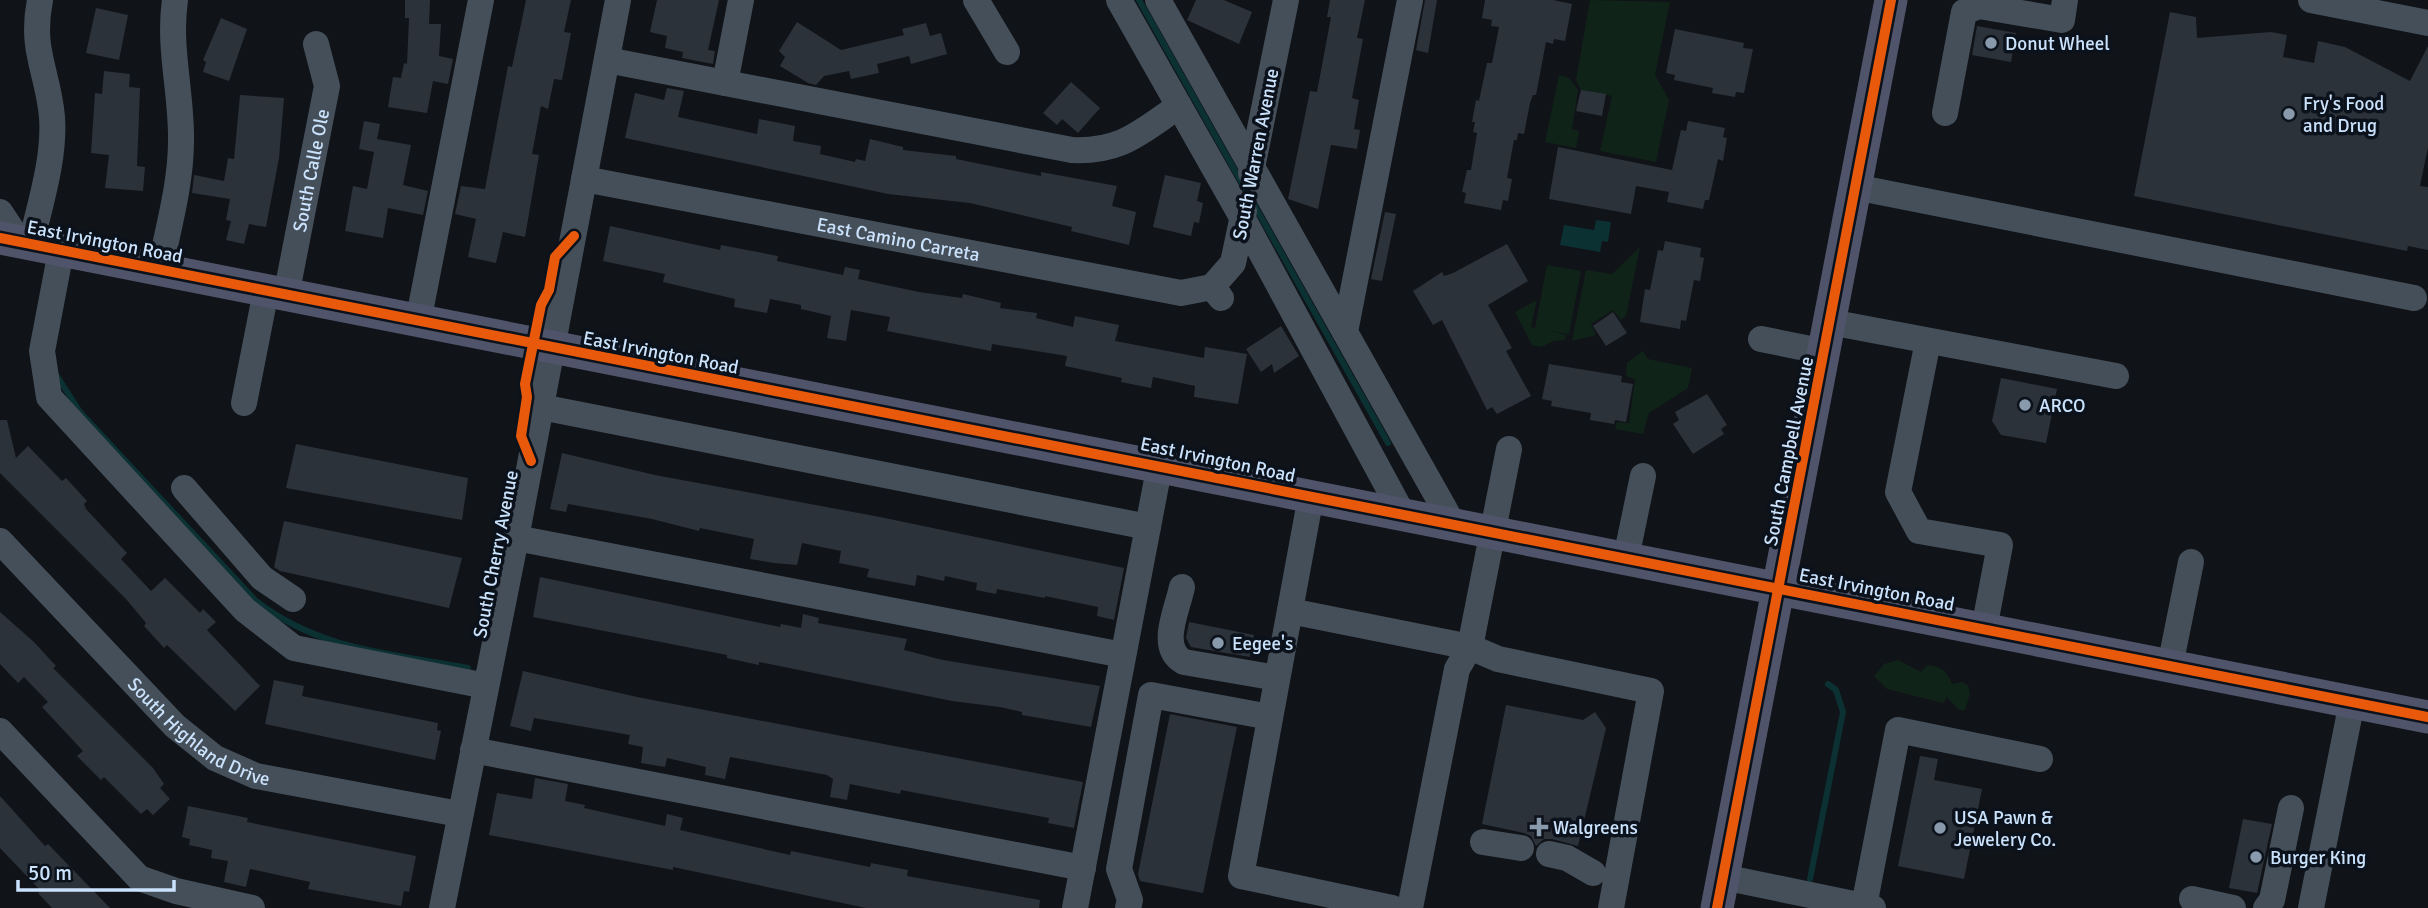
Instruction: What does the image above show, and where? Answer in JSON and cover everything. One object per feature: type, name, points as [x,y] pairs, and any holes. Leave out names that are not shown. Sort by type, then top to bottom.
[{"type":"main road","name":"South Campbell Avenue","points":[[1720,893],[1891,0]]},
{"type":"main road","name":"East Irvington Road","points":[[28,244],[553,349],[1160,464],[2428,717]]},
{"type":"street","points":[[40,0],[36,20],[37,54],[52,114],[52,147],[28,244],[49,397],[245,610],[294,648],[486,686]]},
{"type":"street","points":[[160,270],[180,166],[181,142],[174,74],[175,0]]},
{"type":"street","points":[[418,322],[481,0]]},
{"type":"street","name":"South Cherry Avenue","points":[[442,908],[553,349],[618,0]]},
{"type":"street","points":[[725,83],[741,0]]},
{"type":"street","points":[[976,0],[1007,52]]},
{"type":"street","points":[[1119,0],[1242,217],[1402,513]]},
{"type":"street","points":[[1158,0],[1453,524]]},
{"type":"street","name":"South Warren Avenue","points":[[1217,293],[1233,263],[1286,0]]},
{"type":"street","points":[[1345,332],[1410,0]]},
{"type":"street","points":[[1945,113],[1964,12],[1979,6],[2062,20],[2065,0]]},
{"type":"street","points":[[2311,0],[2428,23]]},
{"type":"street","name":"South Calle Ole","points":[[244,403],[276,293],[327,86],[316,44]]},
{"type":"street","points":[[607,60],[1072,150],[1097,151],[1114,148],[1179,106]]},
{"type":"street","name":"East Camino Carreta","points":[[584,179],[1181,293],[1217,293]]},
{"type":"street","points":[[1856,187],[2414,298]]},
{"type":"street","points":[[0,212],[28,244]]},
{"type":"street","points":[[1761,339],[1827,337],[1928,341],[2116,376]]},
{"type":"street","points":[[1928,341],[1898,492],[1919,531],[2000,545],[1984,629]]},
{"type":"street","points":[[541,407],[1148,527]]},
{"type":"street","points":[[1410,908],[1457,669],[1471,647],[1509,449]]},
{"type":"street","points":[[1075,908],[1160,464]]},
{"type":"street","points":[[1626,558],[1643,476]]},
{"type":"street","points":[[184,488],[262,578],[293,599]]},
{"type":"street","points":[[1311,496],[1241,876],[1392,908]]},
{"type":"street","name":"South Cherry Avenue","points":[[516,538],[1123,655]]},
{"type":"street","name":"South Highland Drive","points":[[0,541],[175,726],[215,758],[256,776],[459,814]]},
{"type":"street","points":[[2170,666],[2191,562]]},
{"type":"street","points":[[1182,587],[1169,646],[1174,657],[1184,662],[1277,678]]},
{"type":"street","points":[[1290,611],[1471,647],[1498,659],[1651,691],[1611,908]]},
{"type":"street","points":[[1128,908],[1130,900],[1119,869],[1151,695],[1270,717]]},
{"type":"street","points":[[2311,908],[2352,702]]},
{"type":"street","points":[[1720,893],[1868,907],[1898,730],[2040,759]]},
{"type":"street","points":[[0,731],[139,877],[176,891],[252,908]]},
{"type":"street","points":[[473,750],[1083,869]]},
{"type":"street","points":[[2266,908],[2272,900],[2291,808]]},
{"type":"street","points":[[1483,842],[1521,848]]},
{"type":"street","points":[[1549,854],[1567,858],[1593,873]]},
{"type":"street","points":[[2192,900],[2233,908]]},
{"type":"green space","points":[[1590,0],[1670,2],[1655,75],[1669,100],[1656,162],[1600,151],[1612,96],[1581,90],[1576,80]]},
{"type":"green space","points":[[1559,75],[1569,78],[1578,90],[1572,129],[1579,131],[1576,148],[1545,142]]},
{"type":"green space","points":[[1640,247],[1626,316],[1621,320],[1613,310],[1591,324],[1596,335],[1572,341],[1586,270],[1612,274]]},
{"type":"green space","points":[[1547,265],[1581,271],[1569,334],[1551,331],[1566,335],[1565,340],[1554,341],[1541,347],[1532,345],[1515,312],[1537,300],[1531,327],[1535,328]]},
{"type":"green space","points":[[1643,351],[1648,359],[1692,368],[1688,388],[1649,413],[1643,434],[1615,429],[1617,422],[1629,423],[1635,379],[1626,376],[1627,363]]},
{"type":"green space","points":[[1898,660],[1921,672],[1927,665],[1936,667],[1945,672],[1952,684],[1962,682],[1968,685],[1970,694],[1965,710],[1959,710],[1947,697],[1943,703],[1887,689],[1874,676],[1884,664]]},
{"type":"water","points":[[1596,220],[1611,222],[1608,242],[1602,241],[1600,252],[1560,245],[1564,225],[1594,230]]},
{"type":"building","points":[[405,0],[430,0],[429,24],[441,24],[439,56],[453,59],[448,84],[433,81],[427,113],[388,107],[393,77],[401,78],[404,63],[407,64],[409,18],[405,18]]},
{"type":"building","points":[[526,0],[571,0],[564,32],[571,33],[562,80],[554,79],[548,109],[541,106],[532,154],[539,155],[525,237],[503,232],[496,263],[468,257],[476,219],[455,214],[461,186],[485,189],[508,66],[512,67]]},
{"type":"building","points":[[657,0],[719,0],[708,50],[715,51],[713,64],[682,58],[683,52],[665,48],[667,36],[650,32]]},
{"type":"building","points":[[1196,0],[1224,0],[1252,12],[1239,44],[1187,20]]},
{"type":"building","points":[[1330,0],[1365,0],[1357,38],[1363,39],[1352,98],[1359,100],[1354,129],[1360,130],[1357,149],[1331,145],[1318,209],[1288,199],[1310,91],[1317,92],[1331,17],[1327,17]]},
{"type":"building","points":[[1425,0],[1437,0],[1428,53],[1416,50]]},
{"type":"building","points":[[1485,0],[1553,0],[1572,4],[1565,41],[1554,39],[1553,44],[1546,42],[1536,95],[1533,95],[1530,103],[1524,134],[1518,133],[1517,140],[1514,140],[1507,178],[1512,179],[1508,201],[1503,200],[1501,210],[1464,203],[1466,193],[1462,192],[1467,170],[1471,170],[1477,133],[1473,132],[1475,122],[1472,122],[1476,100],[1479,101],[1487,63],[1492,63],[1499,27],[1491,26],[1492,20],[1482,18]]},
{"type":"building","points":[[96,8],[128,15],[119,60],[86,53]]},
{"type":"building","name":"Fry's Food and Drug","points":[[2170,12],[2196,17],[2197,38],[2271,32],[2287,35],[2283,57],[2314,63],[2318,41],[2345,47],[2410,81],[2428,46],[2428,147],[2420,186],[2428,187],[2428,250],[2408,246],[2407,251],[2134,196]]},
{"type":"building","points":[[221,18],[247,29],[229,81],[203,72],[206,62],[203,60]]},
{"type":"building","points":[[797,22],[841,50],[904,35],[902,29],[926,23],[930,36],[941,33],[947,54],[911,64],[909,56],[877,64],[879,73],[851,79],[849,71],[824,76],[816,85],[780,66],[785,57],[779,51]]},
{"type":"building","name":"Donut Wheel","points":[[1977,26],[2016,33],[2011,62],[1972,55]]},
{"type":"building","points":[[1675,29],[1744,43],[1743,48],[1753,49],[1744,93],[1736,92],[1735,97],[1712,93],[1713,88],[1674,80],[1675,75],[1666,73]]},
{"type":"building","points":[[104,71],[130,74],[129,87],[140,88],[137,166],[145,167],[143,191],[105,188],[109,155],[91,153],[95,93],[102,94]]},
{"type":"building","points":[[1071,82],[1100,108],[1078,133],[1062,119],[1057,125],[1043,113]]},
{"type":"building","points":[[667,88],[684,91],[678,117],[757,134],[759,119],[795,126],[793,141],[821,146],[820,154],[855,162],[856,159],[865,161],[870,139],[903,147],[903,150],[956,156],[956,159],[1041,176],[1041,172],[1117,186],[1112,206],[1136,212],[1129,245],[1071,231],[1072,227],[970,203],[888,194],[625,138],[635,93],[664,100]]},
{"type":"building","points":[[1581,90],[1606,94],[1602,116],[1576,111]]},
{"type":"building","points":[[240,95],[284,98],[279,158],[266,227],[249,224],[244,244],[226,240],[231,221],[226,220],[230,199],[192,193],[194,175],[224,181],[228,158],[234,159]]},
{"type":"building","points":[[364,121],[380,124],[377,139],[411,145],[403,185],[428,191],[423,215],[388,208],[383,238],[345,231],[353,186],[367,189],[374,152],[359,149]]},
{"type":"building","points":[[1688,121],[1725,128],[1723,137],[1727,138],[1723,161],[1718,159],[1709,200],[1705,200],[1703,209],[1667,202],[1669,192],[1636,186],[1631,214],[1549,199],[1558,147],[1672,170],[1681,130],[1686,131]]},
{"type":"building","points":[[1165,175],[1201,183],[1197,201],[1203,203],[1199,223],[1194,222],[1191,236],[1153,227]]},
{"type":"building","points":[[1385,212],[1396,214],[1382,281],[1371,279]]},
{"type":"building","points":[[610,226],[720,250],[721,245],[778,256],[777,261],[843,275],[845,267],[860,270],[858,279],[919,292],[962,298],[963,294],[1001,303],[1000,308],[1037,313],[1036,318],[1073,327],[1075,316],[1119,325],[1115,341],[1204,358],[1205,347],[1247,354],[1238,404],[1194,397],[1195,386],[1153,377],[1151,388],[1121,382],[1122,378],[1065,366],[1067,356],[992,344],[991,351],[887,331],[890,317],[851,310],[846,341],[827,338],[831,316],[801,309],[801,305],[770,299],[767,313],[734,307],[735,299],[663,282],[665,274],[603,261]]},
{"type":"building","points":[[1665,241],[1701,248],[1700,257],[1704,258],[1700,281],[1694,280],[1686,321],[1681,320],[1680,329],[1640,322],[1645,289],[1650,290],[1658,250],[1663,251]]},
{"type":"building","points":[[1507,244],[1528,281],[1488,305],[1512,348],[1506,351],[1531,396],[1497,414],[1492,407],[1487,410],[1442,320],[1433,325],[1413,291],[1442,272],[1444,276],[1453,273]]},
{"type":"building","points":[[1613,312],[1627,333],[1606,346],[1593,326]]},
{"type":"building","points":[[1281,326],[1299,356],[1274,373],[1272,364],[1261,372],[1246,349]]},
{"type":"building","points":[[1549,364],[1622,376],[1621,382],[1633,384],[1626,422],[1615,420],[1614,424],[1590,420],[1591,413],[1551,406],[1552,401],[1542,399]]},
{"type":"building","name":"ARCO","points":[[2001,378],[2057,389],[2046,443],[2001,435],[1992,421]]},
{"type":"building","points":[[1707,394],[1727,425],[1721,429],[1724,434],[1693,454],[1673,424],[1679,420],[1675,412]]},
{"type":"building","points":[[0,420],[7,420],[16,458],[28,446],[62,481],[66,478],[87,501],[84,504],[86,509],[127,553],[121,559],[151,591],[165,578],[200,613],[203,609],[216,622],[207,630],[260,686],[235,711],[167,645],[164,648],[144,626],[146,623],[126,599],[0,473]]},
{"type":"building","points":[[296,444],[468,478],[462,520],[286,488]]},
{"type":"building","points":[[562,453],[655,475],[880,517],[1124,568],[1114,620],[1097,616],[1098,607],[997,589],[996,594],[976,590],[977,583],[945,576],[944,581],[917,575],[915,586],[867,577],[869,569],[839,563],[841,551],[802,543],[797,565],[774,563],[750,559],[754,539],[700,528],[699,531],[652,519],[568,504],[566,512],[550,509]]},
{"type":"building","points":[[284,521],[462,558],[449,608],[280,571],[274,567]]},
{"type":"building","points":[[540,577],[780,627],[781,624],[801,628],[803,614],[819,618],[818,623],[907,639],[904,650],[943,660],[1100,686],[1091,727],[1022,715],[1022,712],[1000,707],[952,701],[759,662],[759,665],[727,658],[727,655],[533,617]]},
{"type":"building","points":[[0,612],[34,642],[56,666],[53,668],[153,768],[164,784],[160,788],[170,799],[153,815],[147,809],[141,814],[104,777],[101,780],[77,756],[83,751],[42,707],[48,702],[24,677],[18,683],[0,664]]},
{"type":"building","name":"Eegee's","points":[[1189,622],[1254,635],[1250,657],[1191,647],[1186,638]]},
{"type":"building","points":[[523,671],[637,697],[1083,782],[1074,828],[1048,823],[1049,818],[901,790],[900,794],[850,784],[847,800],[830,797],[833,779],[827,775],[730,757],[725,779],[705,775],[706,767],[667,758],[665,767],[641,763],[643,747],[628,744],[630,735],[534,718],[531,731],[510,726]]},
{"type":"building","points":[[274,680],[304,686],[302,696],[438,723],[437,730],[441,731],[435,760],[265,724]]},
{"type":"building","name":"Walgreens","points":[[1506,705],[1583,720],[1595,712],[1606,728],[1578,846],[1544,839],[1536,846],[1531,836],[1524,833],[1482,824]]},
{"type":"building","points":[[1170,714],[1237,727],[1203,893],[1140,881],[1138,874]]},
{"type":"building","name":"USA Pawn & Jewelery Co.","points":[[1920,756],[1938,759],[1934,780],[1982,789],[1964,879],[1898,866]]},
{"type":"building","points":[[535,778],[568,784],[565,801],[585,805],[584,808],[665,826],[667,814],[683,818],[680,830],[790,855],[791,851],[870,867],[871,863],[908,870],[907,876],[1040,900],[1039,908],[866,908],[673,867],[673,870],[489,835],[497,793],[532,799]]},
{"type":"building","points":[[0,796],[45,846],[48,844],[110,908],[52,908],[38,893],[41,891],[0,848]]},
{"type":"building","points":[[188,806],[248,818],[247,822],[416,856],[409,892],[404,891],[401,906],[308,889],[310,882],[250,869],[246,887],[224,882],[228,861],[211,858],[212,850],[189,845],[190,839],[182,837]]},
{"type":"building","name":"Burger King","points":[[2243,819],[2272,824],[2257,893],[2229,888]]},
{"type":"waterway","points":[[1139,0],[1388,443]]},
{"type":"waterway","points":[[57,376],[80,412],[256,601],[281,618],[331,640],[357,648],[468,668]]},
{"type":"waterway","points":[[1810,879],[1843,712],[1836,690],[1828,684]]},
{"type":"cycle path","points":[[1717,908],[1891,0]]},
{"type":"cycle path","points":[[531,461],[521,436],[527,397],[525,384],[541,305],[549,290],[555,257],[574,236]]},
{"type":"cycle path","points":[[0,238],[2428,717]]},
{"type":"place","name":"Donut Wheel","points":[[1991,43]]},
{"type":"place","name":"Fry's Food and Drug","points":[[2289,114]]},
{"type":"place","name":"ARCO","points":[[2025,405]]},
{"type":"place","name":"Eegee's","points":[[1218,643]]},
{"type":"place","name":"Walgreens","points":[[1539,827]]},
{"type":"place","name":"USA Pawn & Jewelery Co.","points":[[1940,828]]},
{"type":"place","name":"Burger King","points":[[2256,857]]}]
